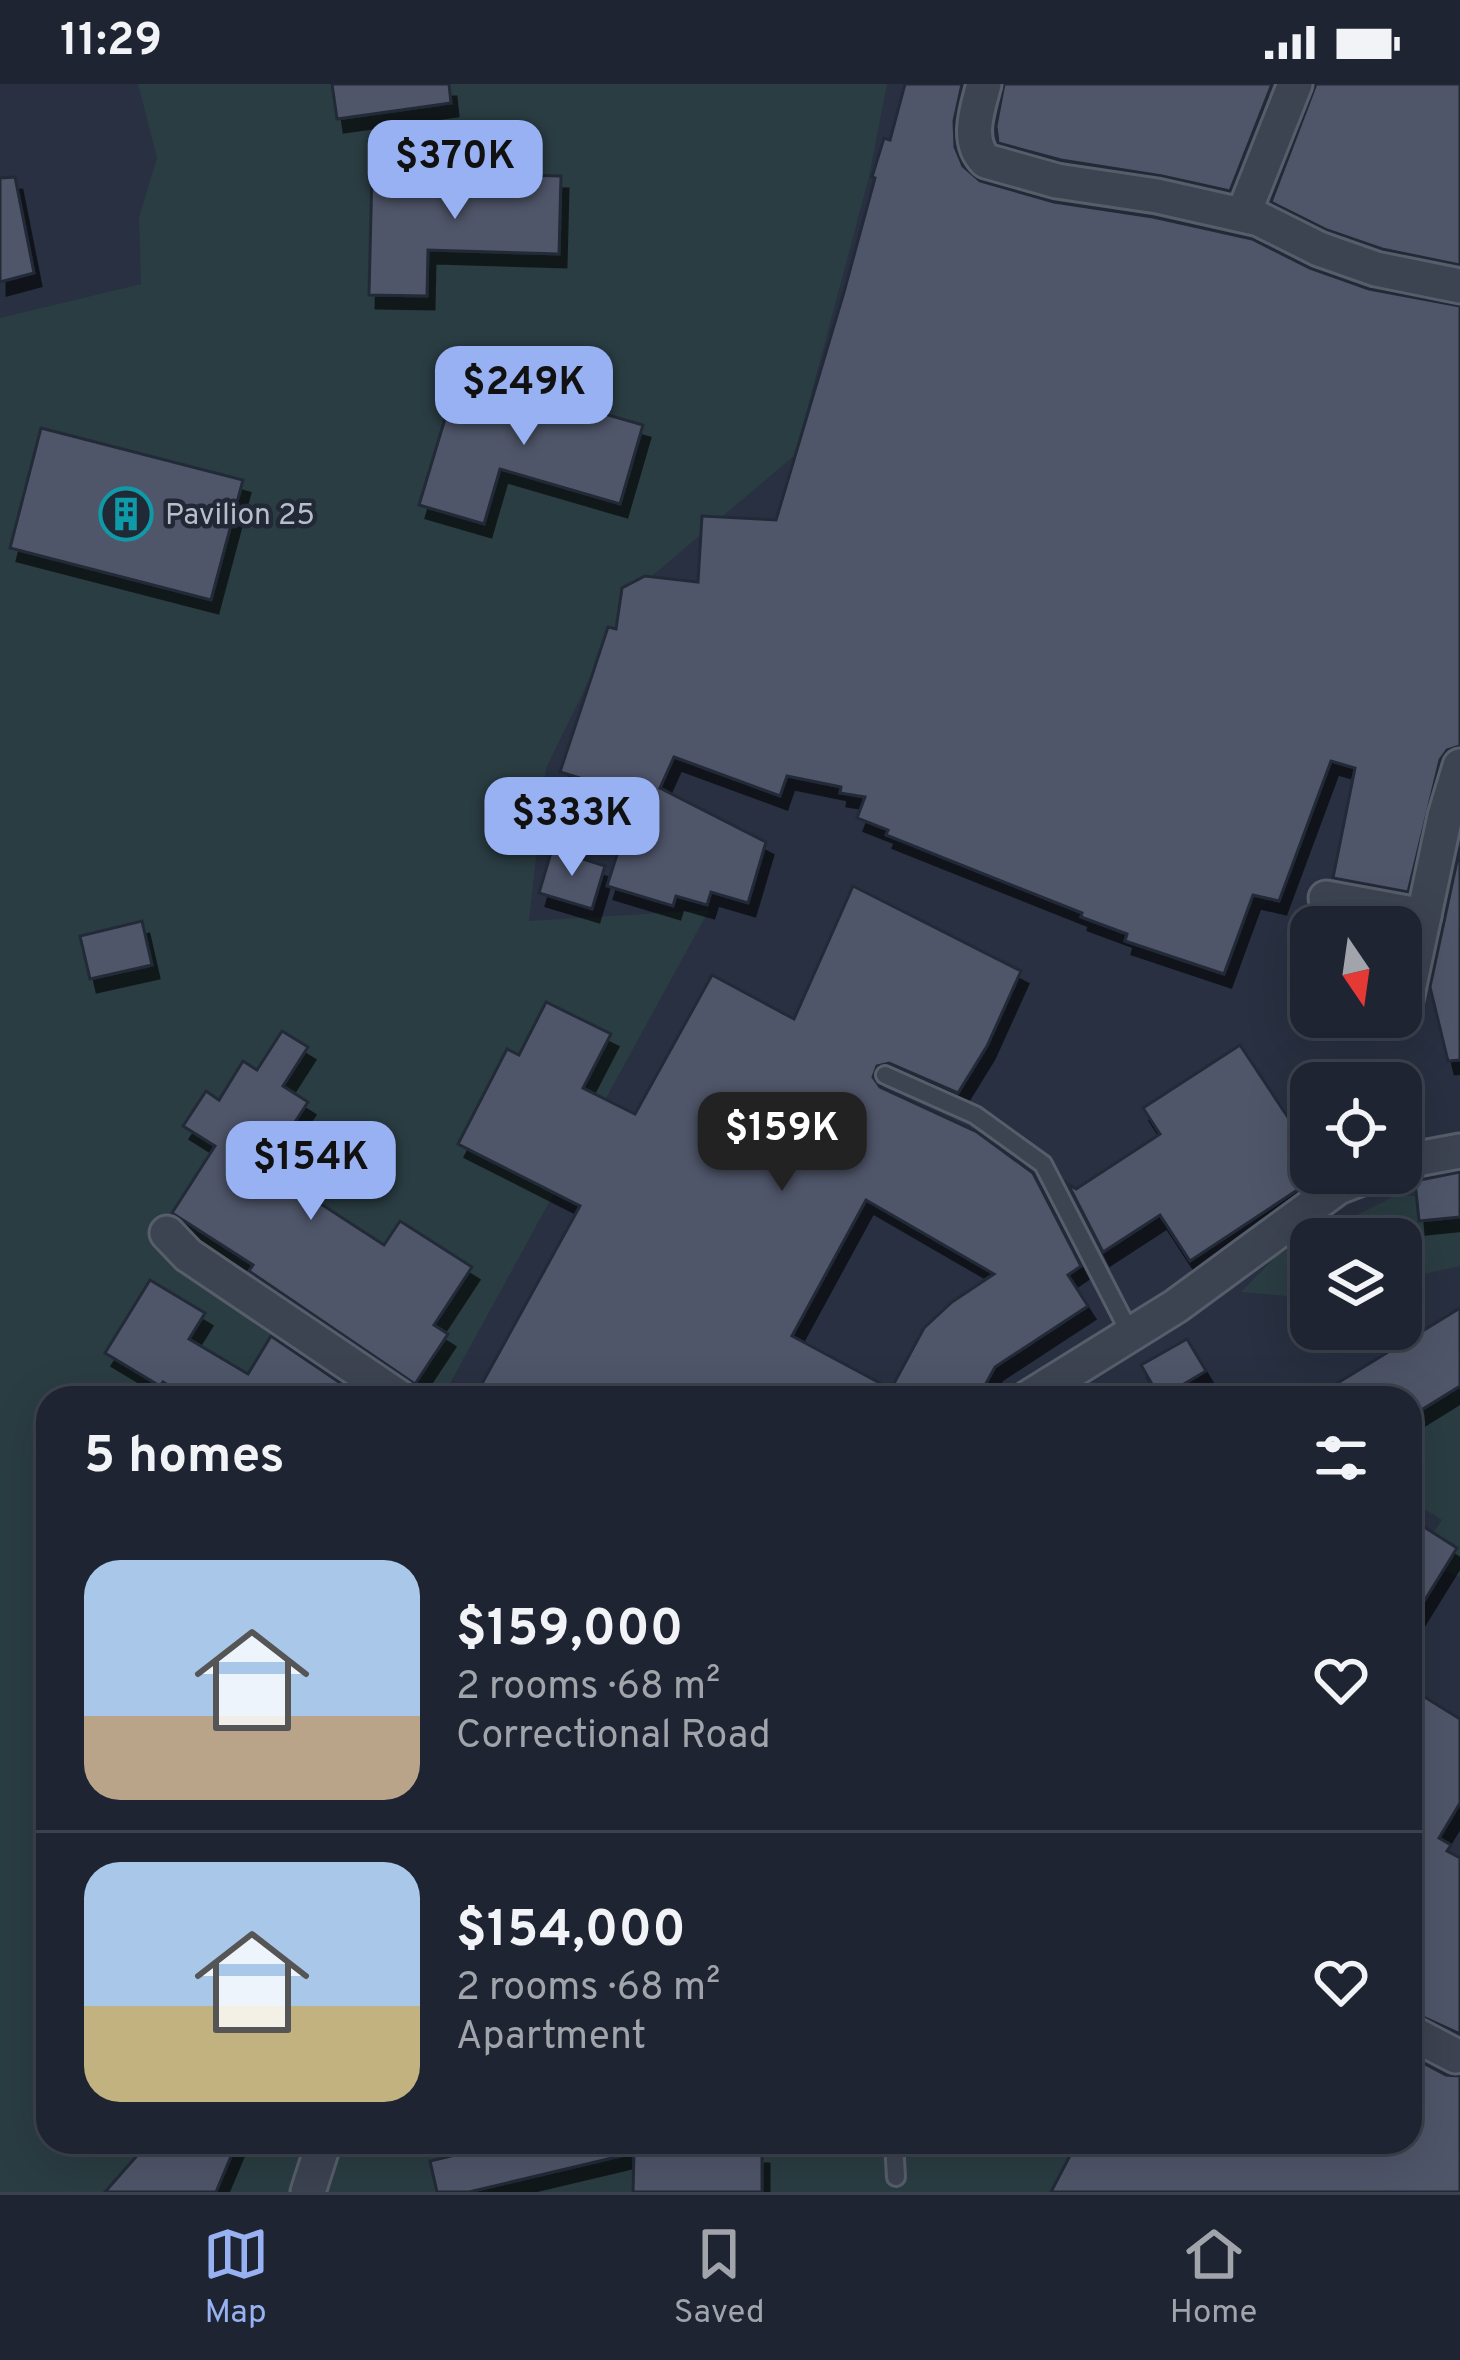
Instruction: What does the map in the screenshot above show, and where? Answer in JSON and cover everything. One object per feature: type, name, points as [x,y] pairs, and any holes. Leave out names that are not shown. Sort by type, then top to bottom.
[{"type":"street","points":[[984,84],[974,136],[986,160],[1057,181],[1243,215],[1376,268],[1460,286]]},
{"type":"street","points":[[1243,215],[1295,84]]},
{"type":"street","points":[[1422,925],[1460,766]]},
{"type":"street","points":[[1326,898],[1424,916]]},
{"type":"street","points":[[1422,1158],[1460,1151]]},
{"type":"street","points":[[1048,1386],[1131,1335],[1328,1194]]},
{"type":"street","points":[[167,1234],[188,1255],[382,1386]]},
{"type":"street","points":[[1422,2038],[1456,2056]]},
{"type":"street","points":[[308,2192],[320,2154]]},
{"type":"lane","points":[[885,1075],[975,1115],[1043,1165],[1131,1335]]},
{"type":"lane","points":[[895,2154],[896,2177]]},
{"type":"green space","points":[[138,84],[887,84],[869,177],[795,455],[632,593],[546,768],[529,921],[709,910],[449,1386],[36,1386],[36,2154],[1097,2154],[1081,2192],[0,2192],[0,318],[141,284],[139,217],[157,158]]},
{"type":"green space","points":[[1397,1195],[1460,1200],[1460,1266],[1422,1274],[1422,1218],[1351,1218]]},
{"type":"green space","points":[[1290,1248],[1290,1296],[1241,1292],[1277,1255]]},
{"type":"green space","points":[[1460,1379],[1460,1577],[1422,1563],[1422,1549],[1442,1520],[1422,1508],[1422,1405]]},
{"type":"building","points":[[332,84],[449,84],[451,103],[337,119]]},
{"type":"building","points":[[905,84],[962,84],[954,121],[955,147],[963,166],[980,181],[1054,202],[1252,239],[1310,268],[1369,289],[1460,306],[1460,746],[1447,750],[1440,760],[1408,892],[1333,878],[1355,768],[1331,761],[1279,901],[1253,895],[1224,974],[1125,941],[1127,934],[1081,917],[1082,913],[886,835],[888,830],[857,818],[865,797],[840,793],[841,787],[787,776],[780,796],[674,757],[660,788],[766,842],[748,903],[711,892],[707,905],[676,896],[673,906],[607,886],[636,795],[560,772],[608,627],[616,629],[622,588],[645,576],[698,582],[702,516],[776,520],[844,292],[872,177],[884,138],[890,140]]},
{"type":"building","points":[[1004,84],[1272,84],[1230,191],[1061,160],[998,143],[996,126]]},
{"type":"building","points":[[1316,84],[1460,84],[1460,265],[1382,249],[1327,230],[1271,202]]},
{"type":"building","points":[[372,171],[561,176],[559,254],[428,250],[427,296],[369,295]]},
{"type":"building","points":[[15,177],[34,273],[0,282],[0,178]]},
{"type":"building","points":[[459,372],[643,425],[620,504],[500,469],[484,524],[419,505]]},
{"type":"building","name":"Pavilion 25","points":[[41,428],[243,480],[211,600],[10,548]]},
{"type":"building","points":[[1460,847],[1460,1060],[1448,1061],[1430,987]]},
{"type":"building","points":[[552,849],[605,866],[592,909],[539,893]]},
{"type":"building","points":[[853,886],[1021,971],[987,1046],[958,1093],[889,1063],[877,1066],[873,1077],[880,1087],[977,1132],[1033,1173],[1081,1266],[1068,1275],[1088,1306],[995,1367],[985,1386],[893,1386],[924,1328],[994,1274],[866,1200],[792,1336],[885,1386],[481,1386],[580,1206],[458,1144],[507,1049],[519,1055],[546,1002],[611,1034],[583,1088],[635,1114],[712,975],[794,1019]]},
{"type":"building","points":[[142,921],[152,965],[90,979],[80,936]]},
{"type":"building","points":[[282,1031],[308,1047],[283,1086],[308,1102],[291,1128],[327,1151],[301,1191],[384,1245],[400,1221],[472,1267],[434,1325],[448,1334],[415,1384],[249,1271],[253,1265],[172,1213],[215,1146],[183,1126],[206,1091],[219,1100],[243,1061],[257,1070]]},
{"type":"building","points":[[1240,1045],[1290,1120],[1291,1194],[1190,1261],[1160,1215],[1103,1252],[1068,1184],[1076,1189],[1160,1134],[1143,1108]]},
{"type":"building","points":[[1460,1172],[1460,1217],[1419,1218],[1416,1194],[1422,1194],[1422,1180]]},
{"type":"building","points":[[150,1280],[205,1313],[189,1339],[248,1374],[271,1336],[345,1386],[170,1386],[163,1382],[160,1386],[105,1353]]},
{"type":"building","points":[[1460,1308],[1460,1386],[1422,1410],[1422,1386],[1333,1386],[1391,1350],[1422,1350],[1422,1331]]},
{"type":"building","points":[[1187,1339],[1206,1371],[1180,1386],[1153,1386],[1141,1365]]},
{"type":"building","points":[[1422,1526],[1457,1548],[1422,1605]]},
{"type":"building","points":[[1422,1695],[1460,1719],[1460,1803],[1439,1838],[1451,1845],[1447,1851],[1460,1858],[1460,2034],[1422,2017]]},
{"type":"building","points":[[1422,2062],[1446,2075],[1460,2076],[1460,2192],[1051,2192],[1071,2154],[1422,2154]]},
{"type":"building","points":[[138,2154],[232,2154],[216,2192],[105,2192]]},
{"type":"building","points":[[459,2154],[629,2154],[469,2192],[437,2192],[430,2161]]},
{"type":"building","points":[[634,2154],[762,2154],[762,2192],[633,2192]]},
{"type":"place","name":"Pavilion 25","points":[[126,514]]}]
